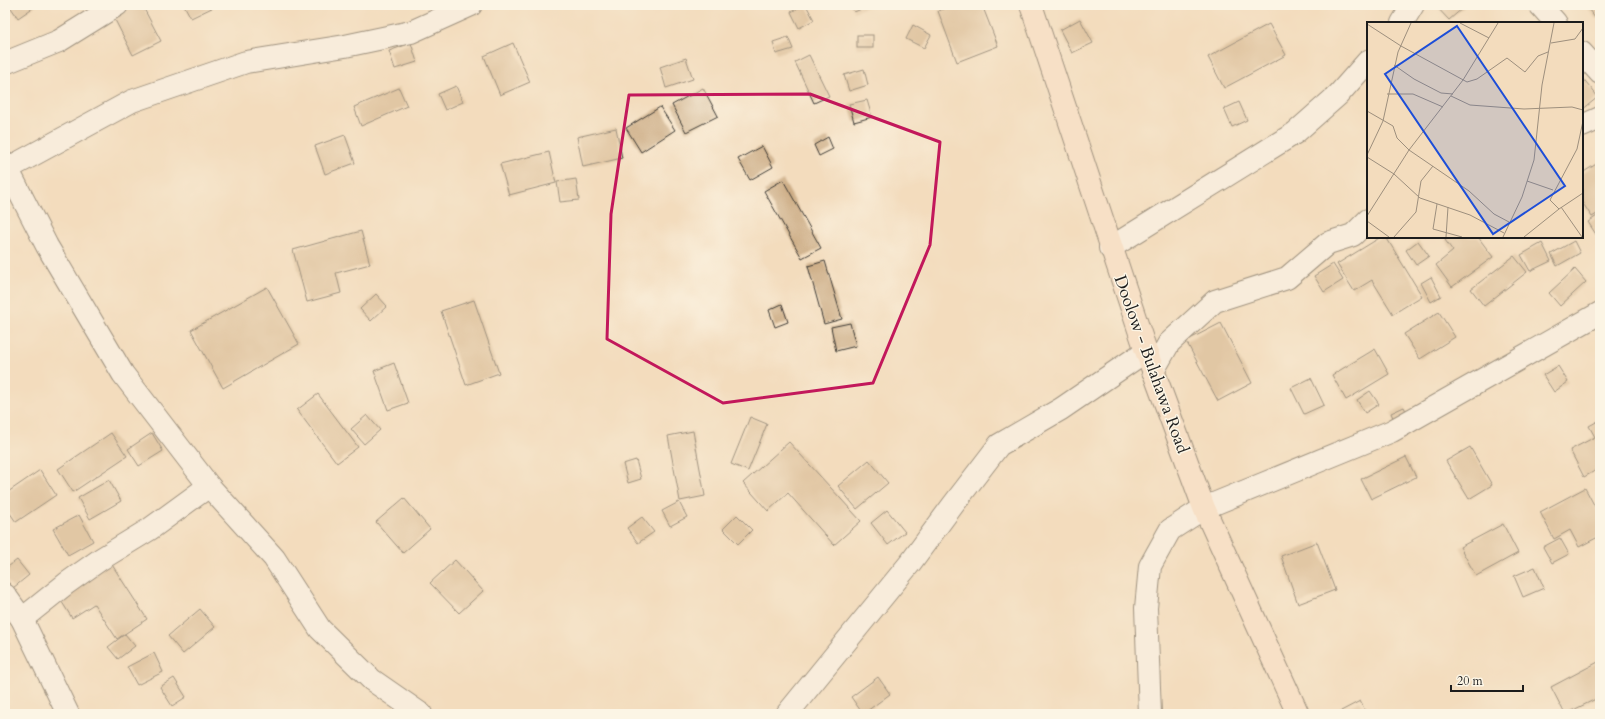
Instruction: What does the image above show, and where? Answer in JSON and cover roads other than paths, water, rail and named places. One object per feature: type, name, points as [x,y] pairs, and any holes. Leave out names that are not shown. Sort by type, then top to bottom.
[{"type":"main road","name":"Doolow - Bulahawa Road","points":[[1031,5],[1110,248],[1149,361],[1204,508],[1298,714]]},
{"type":"street","points":[[5,63],[59,41],[117,5]]},
{"type":"street","points":[[421,714],[372,680],[320,629],[274,558],[209,486],[123,374],[47,246],[6,166],[132,101],[246,62],[345,46],[411,32],[471,5]]},
{"type":"street","points":[[1403,22],[1413,5]]},
{"type":"street","points":[[1540,5],[1555,22]]},
{"type":"street","points":[[1583,54],[1600,73]]},
{"type":"street","points":[[1110,248],[1295,133],[1338,95],[1367,62]]},
{"type":"street","points":[[1583,126],[1600,118]]},
{"type":"street","points":[[786,714],[912,562],[999,445],[1149,361],[1215,301],[1287,278],[1328,243],[1353,235],[1367,221]]},
{"type":"street","points":[[1150,714],[1146,608],[1150,566],[1170,530],[1204,508],[1392,431],[1600,313]]},
{"type":"street","points":[[22,619],[67,583],[150,528],[209,486]]},
{"type":"street","points":[[5,595],[22,619],[68,714]]}]
